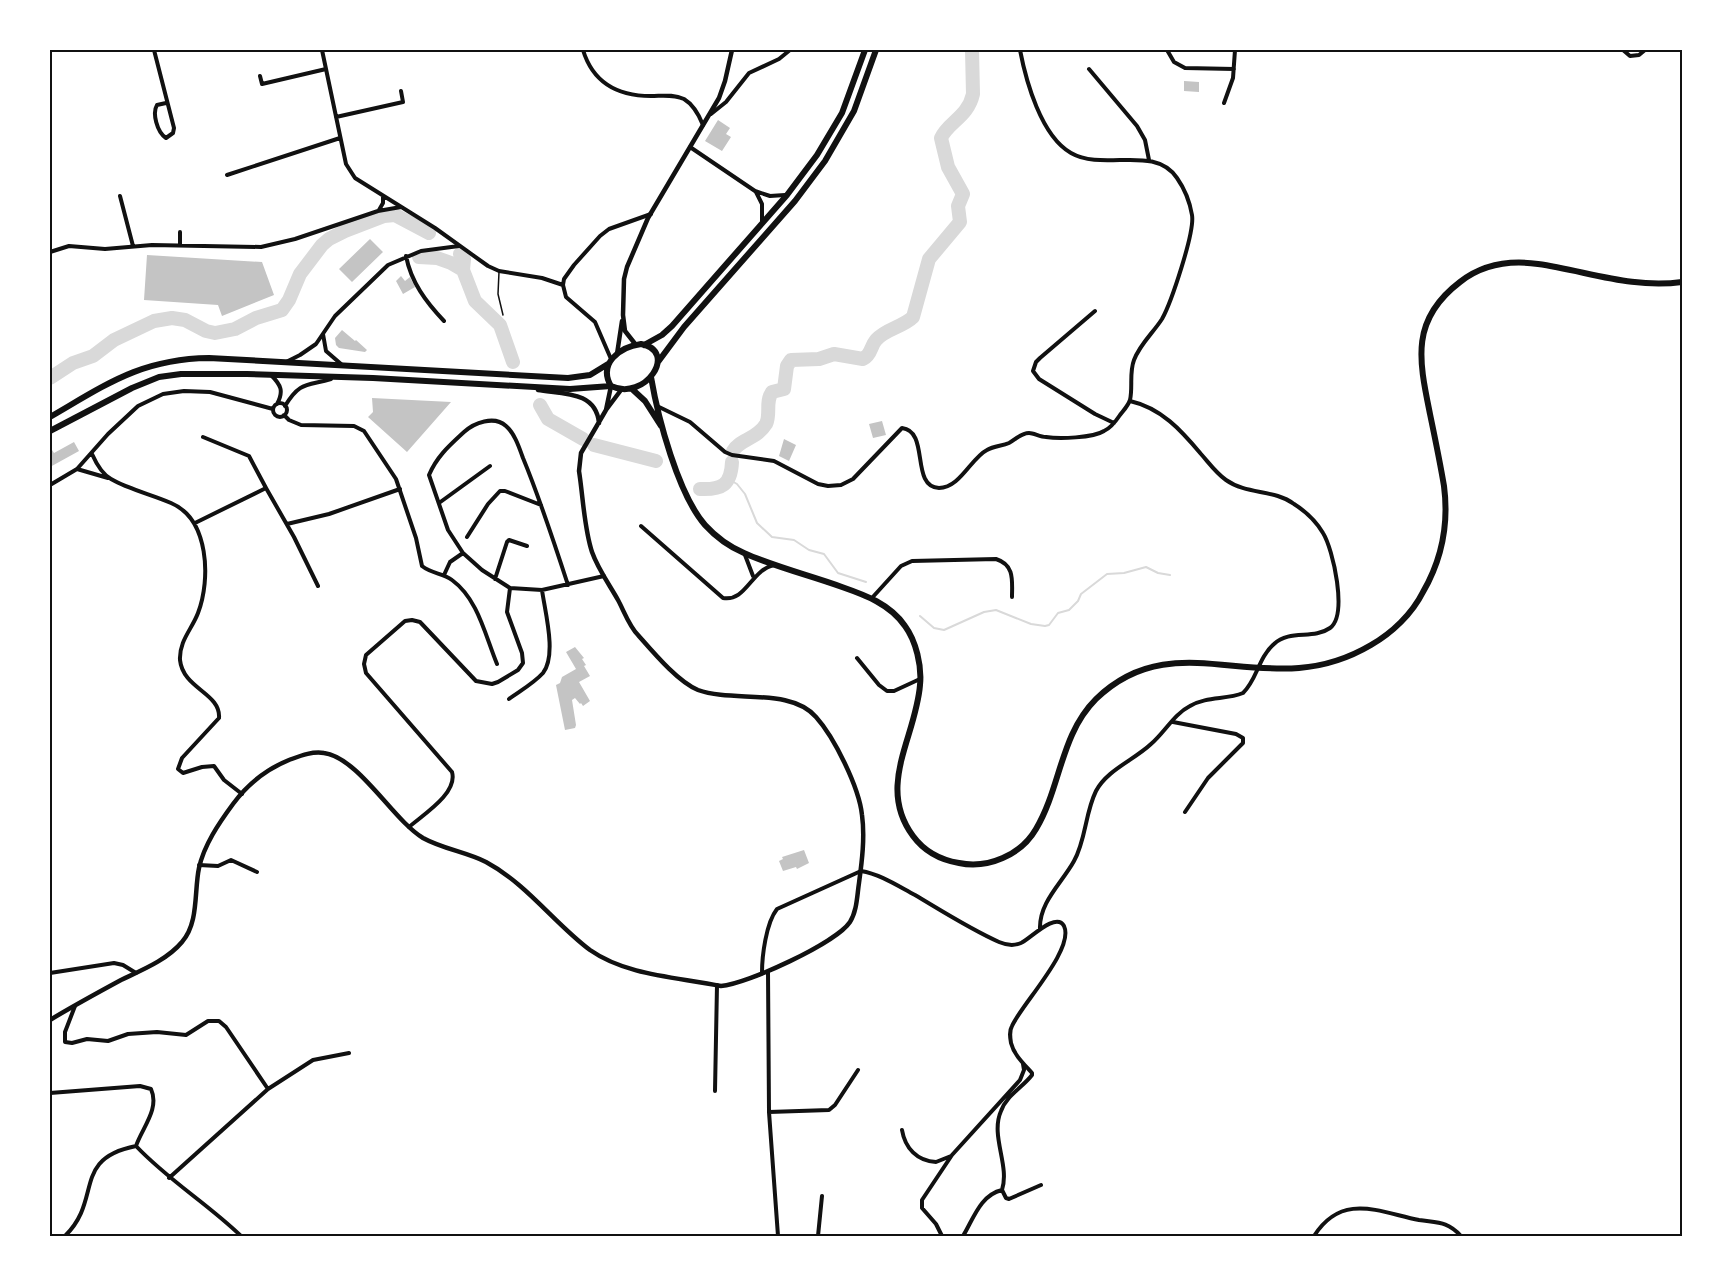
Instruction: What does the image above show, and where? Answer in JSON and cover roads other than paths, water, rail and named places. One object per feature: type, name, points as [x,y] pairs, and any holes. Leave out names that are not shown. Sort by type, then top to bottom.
[{"type":"main road","points":[[50,417],[130,372],[173,360],[209,358],[568,378],[589,375],[636,345],[644,345],[667,331],[787,195],[817,155],[842,113],[866,50]]},
{"type":"main road","points":[[50,431],[132,388],[159,377],[181,374],[270,375],[570,388],[611,386],[621,390],[632,389],[651,377],[658,362],[680,333],[795,201],[825,161],[854,111],[876,50]]},
{"type":"main road","points":[[651,377],[656,406],[683,486],[707,527],[743,553],[872,599],[894,613],[905,626],[915,645],[920,679],[916,704],[899,766],[897,787],[899,807],[906,826],[921,846],[937,857],[949,861],[978,864],[994,862],[1012,854],[1034,834],[1076,726],[1092,703],[1120,680],[1165,663],[1299,668],[1335,661],[1382,639],[1421,597],[1442,549],[1446,501],[1420,358],[1427,324],[1451,289],[1476,272],[1497,265],[1517,262],[1550,266],[1630,283],[1683,282]]},
{"type":"main road","points":[[644,345],[655,352],[658,362]]},
{"type":"main road","points":[[611,386],[607,375],[612,359]]},
{"type":"main road","points":[[632,389],[645,401],[662,426]]},
{"type":"main road","points":[[645,401],[656,406]]},
{"type":"street","points":[[154,50],[174,128],[173,134],[166,138],[160,133],[154,111],[157,105],[166,103]]},
{"type":"street","points":[[322,50],[340,138],[350,172],[361,183],[402,207],[478,260],[500,271],[542,278],[563,285]]},
{"type":"street","points":[[583,50],[594,72],[616,91],[635,96],[670,96],[683,99],[693,106],[704,126]]},
{"type":"street","points":[[636,345],[625,331],[623,315],[624,279],[627,267],[652,214],[711,114],[725,81],[732,50]]},
{"type":"street","points":[[711,114],[726,102],[749,73],[778,59],[790,50]]},
{"type":"street","points":[[656,406],[690,422],[729,454],[774,461],[818,484],[834,486],[846,483],[862,472],[892,437],[903,429],[909,429],[915,435],[925,479],[932,486],[939,488],[964,473],[982,452],[1007,444],[1022,435],[1031,433],[1052,438],[1089,435],[1105,431],[1115,423],[1130,401],[1134,359],[1162,319],[1173,295],[1192,224],[1192,216],[1175,176],[1163,165],[1149,160],[1098,160],[1078,156],[1065,148],[1051,132],[1037,109],[1020,50]]},
{"type":"street","points":[[1167,50],[1174,62],[1185,68],[1234,69]]},
{"type":"street","points":[[1224,103],[1234,69],[1235,50]]},
{"type":"street","points":[[1623,50],[1630,56],[1640,55],[1645,50]]},
{"type":"street","points":[[260,76],[262,84],[326,69]]},
{"type":"street","points":[[1089,69],[1137,126],[1145,140],[1149,160]]},
{"type":"street","points":[[336,117],[403,102],[401,91]]},
{"type":"street","points":[[227,175],[340,138]]},
{"type":"street","points":[[690,147],[755,191],[770,196],[787,195]]},
{"type":"street","points":[[755,191],[762,204],[761,224]]},
{"type":"street","points":[[120,196],[133,246]]},
{"type":"street","points":[[378,211],[383,203],[383,197]]},
{"type":"street","points":[[50,252],[69,246],[105,249],[180,245],[261,247],[295,239],[378,211],[402,207]]},
{"type":"street","points":[[612,359],[595,322],[569,300],[563,285],[564,279],[600,236],[609,229],[652,214]]},
{"type":"street","points":[[180,232],[180,245]]},
{"type":"street","points":[[285,362],[306,351],[324,334],[330,322],[388,265],[421,251],[460,246]]},
{"type":"street","points":[[406,256],[411,275],[421,293],[444,321]]},
{"type":"street","points":[[1095,310],[1040,358],[1033,371],[1048,385],[1095,414],[1115,423]]},
{"type":"street","points":[[612,359],[623,315]]},
{"type":"street","points":[[324,334],[326,351],[341,365]]},
{"type":"street","points":[[270,375],[282,389],[273,409]]},
{"type":"street","points":[[50,485],[77,469],[138,406],[154,397],[173,392],[210,392],[273,409],[278,416],[284,414],[287,409],[285,406],[302,386],[310,382],[334,378]]},
{"type":"street","points":[[523,386],[585,399],[595,408],[599,424]]},
{"type":"street","points":[[606,410],[611,386]]},
{"type":"street","points":[[50,1020],[160,960],[182,943],[191,929],[200,865],[213,834],[234,803],[257,778],[282,763],[304,754],[324,753],[341,759],[370,784],[409,827],[422,837],[486,862],[505,874],[539,902],[579,942],[600,957],[624,967],[717,985],[732,985],[768,972],[842,932],[856,908],[861,871],[863,824],[860,801],[828,731],[814,714],[796,704],[780,700],[707,693],[688,684],[636,633],[591,549],[579,471],[581,453],[606,410],[621,390]]},
{"type":"street","points":[[1040,929],[1040,921],[1051,893],[1077,857],[1098,788],[1113,773],[1151,744],[1178,714],[1200,701],[1243,693],[1251,684],[1257,667],[1268,650],[1281,638],[1329,629],[1336,620],[1338,612],[1335,568],[1328,544],[1317,524],[1291,502],[1278,496],[1248,491],[1233,485],[1216,472],[1170,421],[1149,407],[1130,401]]},
{"type":"street","points":[[277,404],[285,406]]},
{"type":"street","points":[[284,414],[289,420],[302,424],[354,426],[364,431],[400,489],[416,538],[422,566],[431,572],[444,575],[457,584],[469,597],[497,664]]},
{"type":"street","points":[[568,585],[516,439],[506,425],[497,421],[484,421],[470,427],[444,451],[434,463],[429,475],[448,530],[463,553],[482,570],[510,588],[542,590],[568,585],[605,576]]},
{"type":"street","points":[[203,437],[249,456],[318,586]]},
{"type":"street","points":[[92,454],[111,479]]},
{"type":"street","points":[[439,503],[490,466]]},
{"type":"street","points":[[77,469],[111,479],[180,507],[195,523],[203,554],[205,575],[203,597],[198,614],[183,641],[180,660],[189,680],[216,703],[219,718],[182,758],[178,769],[183,773],[214,766],[224,780],[242,794]]},
{"type":"street","points":[[195,523],[266,488]]},
{"type":"street","points":[[287,525],[329,514],[400,489]]},
{"type":"street","points":[[467,537],[488,504],[500,492],[505,491],[541,505]]},
{"type":"street","points":[[641,526],[723,598],[732,598],[742,593],[754,576],[763,569],[776,565]]},
{"type":"street","points":[[495,579],[509,540],[526,546]]},
{"type":"street","points":[[444,575],[450,562],[463,553]]},
{"type":"street","points":[[743,553],[754,576]]},
{"type":"street","points":[[751,566],[761,559],[763,569]]},
{"type":"street","points":[[872,599],[901,566],[912,561],[996,559],[1005,563],[1011,571],[1012,597]]},
{"type":"street","points":[[409,827],[450,789],[452,772],[366,673],[364,664],[366,655],[405,621],[412,620],[420,622],[476,681],[492,684],[498,682],[518,670],[522,663],[522,653],[507,612],[510,588]]},
{"type":"street","points":[[509,699],[541,675],[548,662],[550,648],[542,590]]},
{"type":"street","points":[[857,658],[887,692],[920,679]]},
{"type":"street","points":[[1173,722],[1236,734],[1243,738],[1239,747],[1208,778],[1185,812]]},
{"type":"street","points":[[200,865],[218,866],[231,860],[256,872]]},
{"type":"street","points":[[762,974],[771,919],[777,909],[861,871],[884,878],[980,933],[1004,944],[1023,942],[1040,929],[1058,921],[1064,927],[1064,936],[1058,956],[1011,1028],[1011,1047],[1032,1076],[1000,1111],[998,1128],[1004,1174],[1002,1190],[1006,1198],[1009,1199],[1041,1185]]},
{"type":"street","points":[[50,973],[114,963],[123,965],[136,973]]},
{"type":"street","points":[[768,972],[769,1112],[778,1236]]},
{"type":"street","points":[[715,1091],[717,985]]},
{"type":"street","points":[[76,1005],[65,1032],[65,1042],[72,1044],[87,1039],[108,1041],[128,1034],[157,1032],[186,1035],[208,1022],[219,1021],[268,1089]]},
{"type":"street","points":[[169,1178],[268,1089],[313,1060],[349,1053]]},
{"type":"street","points":[[942,1236],[921,1204],[952,1155],[1020,1080],[1024,1070],[1023,1064]]},
{"type":"street","points":[[769,1112],[828,1110],[835,1105],[858,1070]]},
{"type":"street","points":[[50,1093],[140,1086],[151,1089],[154,1096],[154,1107],[136,1146],[110,1154],[96,1165],[81,1216],[75,1227],[65,1236]]},
{"type":"street","points":[[902,1130],[904,1143],[917,1156],[936,1162],[952,1155]]},
{"type":"street","points":[[136,1146],[169,1178],[205,1203],[241,1236]]},
{"type":"street","points":[[963,1236],[977,1209],[1002,1190]]},
{"type":"street","points":[[818,1236],[822,1196]]},
{"type":"street","points":[[1314,1236],[1328,1220],[1360,1207],[1374,1208],[1420,1220],[1442,1222],[1461,1236]]},
{"type":"lane","points":[[500,271],[498,294],[503,315]]},
{"type":"waterway","points":[[733,451],[739,444],[758,433],[766,424],[770,396],[772,392],[784,389],[787,366],[791,360],[819,359],[834,354],[863,359],[880,336],[913,317],[929,259],[960,222],[958,206],[963,194],[948,167],[941,138],[944,132],[963,114],[973,94],[972,50]]},
{"type":"waterway","points":[[50,378],[73,363],[93,356],[114,340],[154,321],[172,318],[185,320],[215,333],[235,329],[256,318],[282,310],[300,274],[322,245],[345,231],[384,216],[395,215],[429,233]]},
{"type":"waterway","points":[[460,254],[464,259],[463,270]]},
{"type":"waterway","points":[[419,257],[437,258],[463,270],[475,301],[500,325],[513,362]]},
{"type":"waterway","points":[[540,405],[548,419],[583,439]]},
{"type":"waterway","points":[[594,445],[656,461]]},
{"type":"waterway","points":[[700,489],[720,487],[724,484],[730,476],[732,462]]},
{"type":"waterway","points":[[730,480],[737,484],[745,494],[757,523],[772,537],[794,540],[809,550],[824,554],[838,573],[866,582]]},
{"type":"waterway","points":[[920,616],[934,628],[944,630],[984,612],[996,610],[1031,624],[1045,626],[1049,625],[1058,613],[1069,610],[1081,594],[1107,574],[1124,573],[1146,567],[1158,573],[1170,575]]}]
